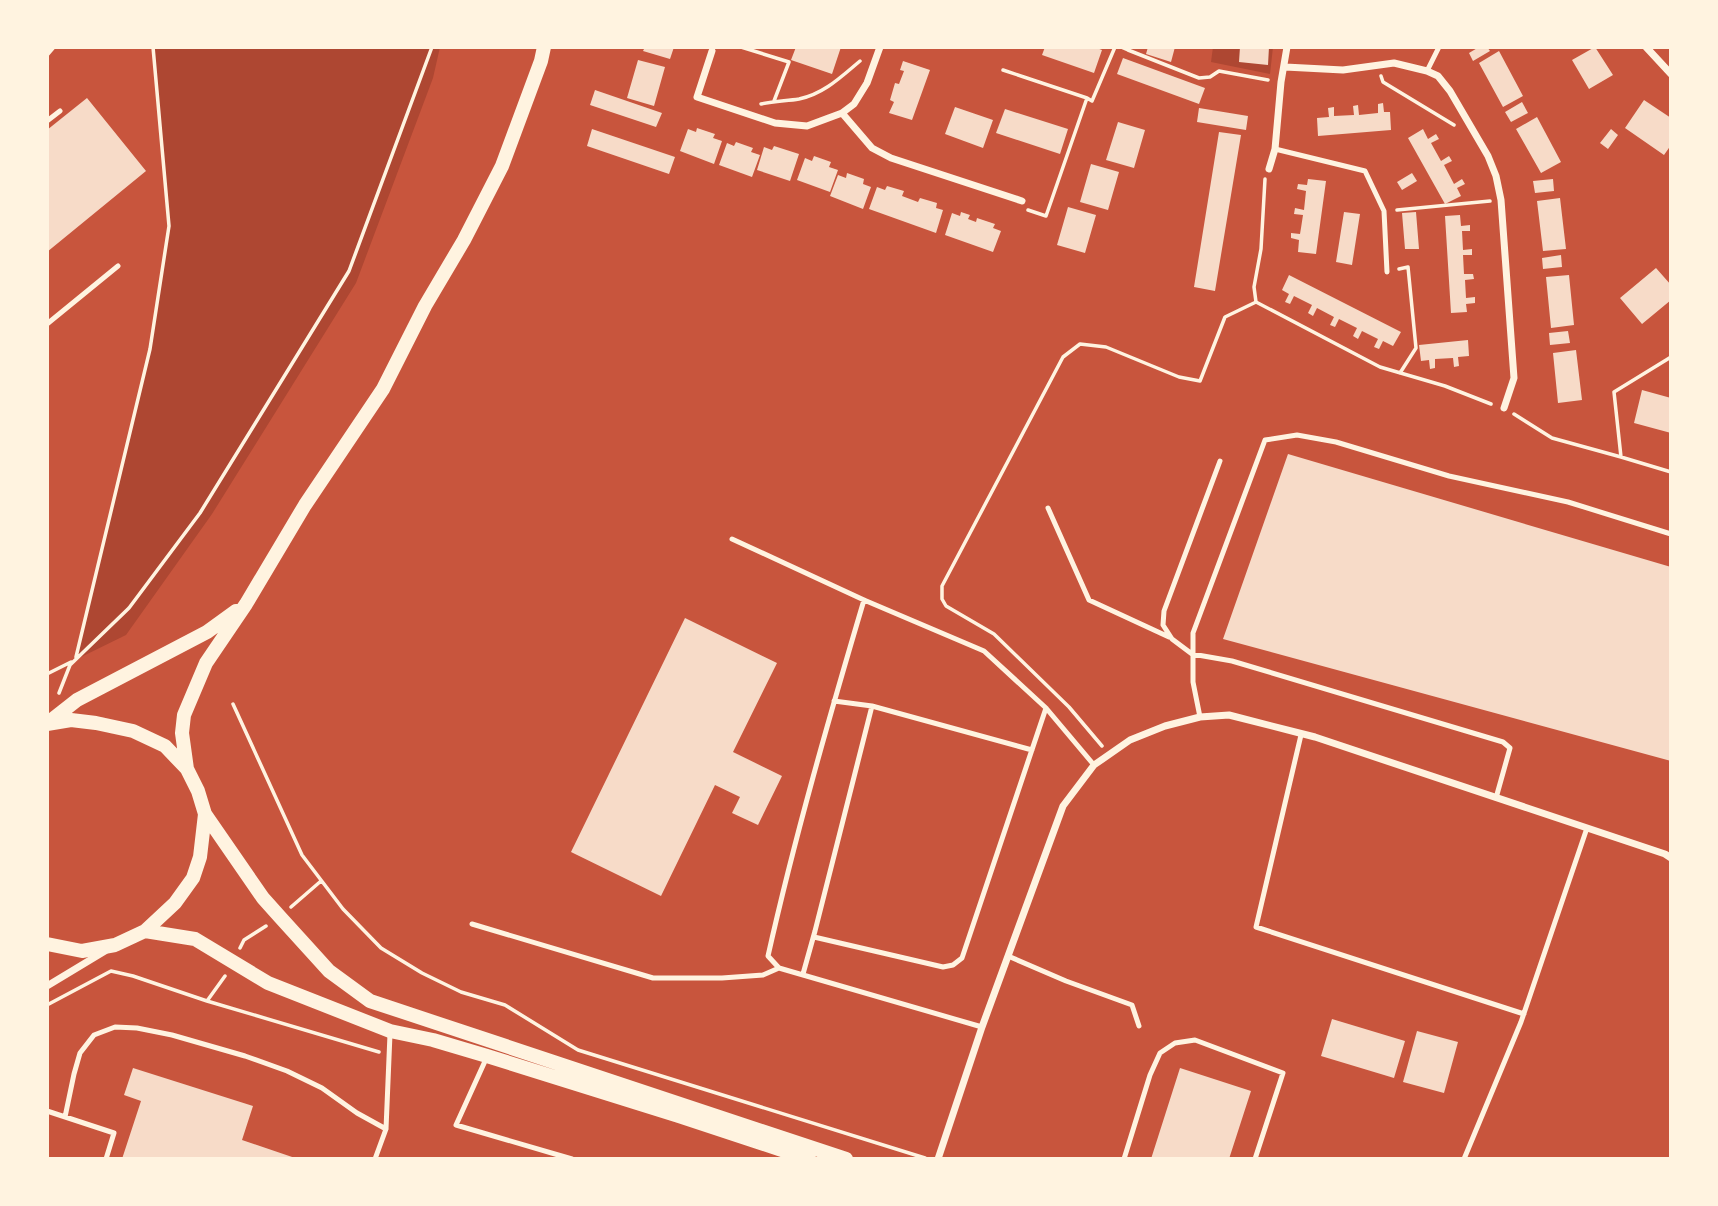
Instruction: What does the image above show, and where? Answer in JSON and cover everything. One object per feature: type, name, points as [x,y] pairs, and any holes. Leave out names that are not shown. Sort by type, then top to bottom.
[{"type":"main road","points":[[187,769],[182,733],[184,715],[206,663],[246,604],[305,505],[383,389],[502,166],[544,47]]},
{"type":"main road","points":[[47,724],[77,701],[207,632],[246,604]]},
{"type":"main road","points":[[47,724],[71,720],[133,731],[165,746],[187,769],[205,814],[263,898],[329,971],[370,1001],[846,1159]]},
{"type":"main road","points":[[47,944],[82,951],[115,945],[145,932],[175,903],[193,878],[200,857],[205,814]]},
{"type":"main road","points":[[145,932],[195,939],[268,983],[390,1031],[487,1056],[809,1159]]},
{"type":"street","points":[[712,51],[697,97],[775,123],[807,126],[842,113],[855,104],[867,83],[880,47]]},
{"type":"street","points":[[1269,169],[1275,149],[1287,47]]},
{"type":"street","points":[[1646,47],[1671,74]]},
{"type":"street","points":[[1285,66],[1334,70],[1394,63],[1438,76],[1450,91],[1492,166],[1501,200],[1514,378],[1504,408]]},
{"type":"street","points":[[842,113],[872,148],[891,158],[1021,201]]},
{"type":"street","points":[[938,1159],[982,1027],[1063,806],[1094,765],[1130,740],[1165,726],[1200,717],[1229,715],[1315,737],[1671,858]]},
{"type":"street","points":[[47,986],[115,945]]},
{"type":"lane","points":[[47,54],[53,47]]},
{"type":"lane","points":[[1427,71],[1439,47]]},
{"type":"lane","points":[[47,121],[60,111]]},
{"type":"lane","points":[[1275,149],[1365,171],[1384,211],[1387,272]]},
{"type":"lane","points":[[47,324],[118,265]]},
{"type":"lane","points":[[1200,717],[1193,682],[1193,633],[1265,440],[1297,435],[1336,442],[1449,476],[1568,502],[1671,534]]},
{"type":"lane","points":[[1172,639],[1163,625],[1164,611],[1220,461]]},
{"type":"lane","points":[[1048,508],[1089,600],[1172,639],[1192,654],[1232,661],[1503,743],[1510,748],[1496,798]]},
{"type":"lane","points":[[732,539],[864,600],[984,650],[1046,708],[1094,765]]},
{"type":"lane","points":[[864,600],[786,874],[768,956],[779,968],[982,1027]]},
{"type":"lane","points":[[834,701],[872,706],[1032,750]]},
{"type":"lane","points":[[803,974],[872,706]]},
{"type":"lane","points":[[814,937],[943,967],[953,965],[962,958],[1046,708]]},
{"type":"lane","points":[[1301,734],[1256,926],[1524,1014]]},
{"type":"lane","points":[[1464,1159],[1524,1014],[1587,828]]},
{"type":"lane","points":[[472,925],[653,978],[763,975],[779,968]]},
{"type":"lane","points":[[1008,956],[1132,1005],[1139,1026]]},
{"type":"lane","points":[[65,1117],[80,1053],[94,1035],[115,1027],[172,1035],[287,1071],[322,1088],[357,1113],[386,1129]]},
{"type":"lane","points":[[375,1159],[386,1129],[390,1031]]},
{"type":"lane","points":[[1124,1159],[1150,1075],[1160,1053],[1175,1043],[1195,1040],[1283,1073],[1255,1159]]},
{"type":"lane","points":[[494,1042],[456,1125],[572,1159]]},
{"type":"lane","points":[[47,1111],[114,1133],[106,1159]]},
{"type":"path","points":[[47,674],[75,660],[150,349],[169,226],[153,47]]},
{"type":"path","points":[[56,699],[70,665],[129,608],[200,513],[348,271],[432,47]]},
{"type":"path","points":[[741,47],[789,62],[774,102]]},
{"type":"path","points":[[1003,70],[1093,101],[1115,47]]},
{"type":"path","points":[[1121,47],[1199,78],[1210,77],[1219,71],[1282,82]]},
{"type":"path","points":[[754,116],[762,104],[799,99],[820,92],[841,78],[860,60],[875,64]]},
{"type":"path","points":[[1377,65],[1383,82],[1459,128],[1476,134]]},
{"type":"path","points":[[1021,201],[1027,210],[1046,216],[1087,98]]},
{"type":"path","points":[[1256,302],[1255,287],[1261,249],[1266,173],[1269,169]]},
{"type":"path","points":[[1384,211],[1501,200]]},
{"type":"path","points":[[1387,272],[1408,267],[1416,348],[1400,373]]},
{"type":"path","points":[[1256,302],[1380,367],[1445,386],[1504,408],[1552,438],[1671,472]]},
{"type":"path","points":[[1109,753],[1069,706],[995,634],[946,606],[942,598],[942,586],[1063,357],[1080,344],[1106,347],[1180,377],[1200,380],[1225,317],[1256,302]]},
{"type":"path","points":[[1620,457],[1614,392],[1671,357]]},
{"type":"path","points":[[233,704],[302,855],[343,909],[381,948],[422,973],[461,992],[505,1005],[578,1050],[927,1159]]},
{"type":"path","points":[[207,1001],[234,963],[244,940],[280,917],[321,881]]},
{"type":"path","points":[[47,1005],[111,971],[389,1055]]},
{"type":"shaded area","points":[[153,47],[440,47],[433,78],[356,283],[212,514],[126,635],[75,660],[150,349],[169,226]]},
{"type":"shaded area","points":[[1213,47],[1273,47],[1270,74],[1211,62]]},
{"type":"building","points":[[645,47],[674,47],[670,59],[643,51]]},
{"type":"building","points":[[796,47],[841,47],[832,74],[791,60]]},
{"type":"building","points":[[1045,47],[1094,47],[1102,50],[1094,73],[1042,55]]},
{"type":"building","points":[[1148,47],[1175,47],[1171,62],[1146,54]]},
{"type":"building","points":[[1240,47],[1269,47],[1268,65],[1239,62]]},
{"type":"building","points":[[1479,47],[1487,47],[1490,51],[1473,61],[1469,53]]},
{"type":"building","points":[[1595,47],[1613,75],[1589,89],[1572,60]]},
{"type":"building","points":[[1499,51],[1523,96],[1503,107],[1479,63]]},
{"type":"building","points":[[1123,58],[1205,88],[1199,104],[1117,74]]},
{"type":"building","points":[[638,60],[665,67],[654,106],[627,98]]},
{"type":"building","points":[[903,61],[930,70],[912,120],[889,113],[894,102],[890,100],[895,83],[899,84],[904,71],[900,70]]},
{"type":"building","points":[[595,90],[662,113],[656,127],[590,105]]},
{"type":"building","points":[[87,98],[146,171],[47,252],[47,130]]},
{"type":"building","points":[[1644,100],[1671,118],[1671,145],[1664,155],[1625,128]]},
{"type":"building","points":[[1522,102],[1528,113],[1511,122],[1505,112]]},
{"type":"building","points":[[1383,103],[1384,112],[1390,112],[1391,130],[1318,136],[1317,118],[1329,117],[1328,108],[1334,107],[1334,116],[1354,115],[1353,106],[1358,105],[1359,115],[1378,113],[1378,104]]},
{"type":"building","points":[[955,107],[993,120],[983,148],[945,134]]},
{"type":"building","points":[[1199,108],[1248,116],[1246,130],[1197,122]]},
{"type":"building","points":[[1005,109],[1068,129],[1060,154],[996,133]]},
{"type":"building","points":[[1537,117],[1561,162],[1541,173],[1516,129]]},
{"type":"building","points":[[1118,122],[1145,130],[1134,168],[1106,160]]},
{"type":"building","points":[[697,128],[715,134],[713,138],[722,141],[714,164],[680,151],[688,129],[696,132]]},
{"type":"building","points":[[592,129],[675,157],[669,174],[587,146]]},
{"type":"building","points":[[1423,129],[1428,139],[1436,134],[1439,139],[1431,143],[1441,161],[1449,156],[1452,161],[1444,165],[1454,184],[1462,179],[1465,184],[1457,188],[1461,196],[1445,204],[1408,138]]},
{"type":"building","points":[[1611,129],[1618,135],[1608,149],[1600,143]]},
{"type":"building","points":[[1219,132],[1241,135],[1215,291],[1194,287]]},
{"type":"building","points":[[736,142],[753,148],[751,152],[760,155],[752,177],[719,165],[727,143],[734,146]]},
{"type":"building","points":[[774,146],[799,154],[790,181],[757,170],[764,147],[772,150]]},
{"type":"building","points":[[814,156],[831,162],[829,167],[838,170],[830,192],[797,180],[805,158],[812,161]]},
{"type":"building","points":[[1091,164],[1119,172],[1108,210],[1080,202]]},
{"type":"building","points":[[847,173],[864,179],[863,184],[871,187],[863,209],[830,196],[838,175],[846,178]]},
{"type":"building","points":[[1412,173],[1417,181],[1402,190],[1397,182]]},
{"type":"building","points":[[1308,179],[1326,181],[1316,254],[1298,252],[1299,240],[1291,238],[1291,233],[1300,234],[1303,215],[1294,214],[1295,208],[1304,210],[1306,191],[1297,189],[1298,184],[1307,185]]},
{"type":"building","points":[[1553,179],[1554,191],[1535,193],[1533,181]]},
{"type":"building","points":[[887,186],[904,191],[902,196],[918,202],[920,198],[937,203],[936,208],[943,210],[936,233],[869,209],[877,187],[885,190]]},
{"type":"building","points":[[1560,198],[1566,249],[1543,251],[1537,201]]},
{"type":"building","points":[[1068,207],[1096,215],[1085,253],[1057,245]]},
{"type":"building","points":[[961,212],[970,215],[968,219],[976,222],[977,218],[995,224],[993,228],[1001,231],[993,252],[945,235],[952,213],[960,216]]},
{"type":"building","points":[[1344,212],[1360,214],[1352,265],[1336,262]]},
{"type":"building","points":[[1416,212],[1419,249],[1405,249],[1402,213]]},
{"type":"building","points":[[1460,215],[1461,226],[1470,225],[1470,231],[1462,231],[1463,250],[1472,249],[1472,255],[1463,255],[1464,274],[1473,274],[1474,279],[1465,280],[1466,298],[1475,297],[1475,303],[1466,304],[1467,312],[1451,313],[1445,216]]},
{"type":"building","points":[[1561,255],[1562,267],[1543,269],[1542,258]]},
{"type":"building","points":[[1656,268],[1671,285],[1671,300],[1642,324],[1620,298]]},
{"type":"building","points":[[1289,275],[1401,332],[1393,346],[1383,341],[1379,349],[1374,347],[1378,339],[1362,331],[1358,339],[1353,336],[1357,328],[1339,319],[1335,327],[1330,325],[1334,317],[1317,308],[1313,316],[1308,313],[1312,305],[1294,296],[1290,304],[1285,302],[1289,294],[1282,290]]},
{"type":"building","points":[[1569,275],[1574,325],[1551,328],[1546,277]]},
{"type":"building","points":[[1568,331],[1570,343],[1550,345],[1549,333]]},
{"type":"building","points":[[1468,340],[1469,356],[1458,357],[1459,366],[1454,367],[1453,358],[1435,359],[1435,368],[1430,369],[1429,360],[1421,361],[1419,345]]},
{"type":"building","points":[[1576,350],[1582,400],[1558,403],[1553,353]]},
{"type":"building","points":[[1642,390],[1671,398],[1671,433],[1634,423]]},
{"type":"building","points":[[1288,454],[1671,567],[1671,761],[1223,639]]},
{"type":"building","points":[[685,618],[777,663],[733,752],[782,776],[758,825],[732,813],[740,797],[715,785],[661,896],[571,852]]},
{"type":"building","points":[[1332,1019],[1405,1041],[1394,1078],[1321,1056]]},
{"type":"building","points":[[1417,1031],[1458,1042],[1444,1093],[1403,1082]]},
{"type":"building","points":[[133,1068],[253,1106],[242,1140],[298,1159],[122,1159],[141,1101],[124,1095]]},
{"type":"building","points":[[1180,1068],[1251,1091],[1229,1159],[1151,1159]]}]
